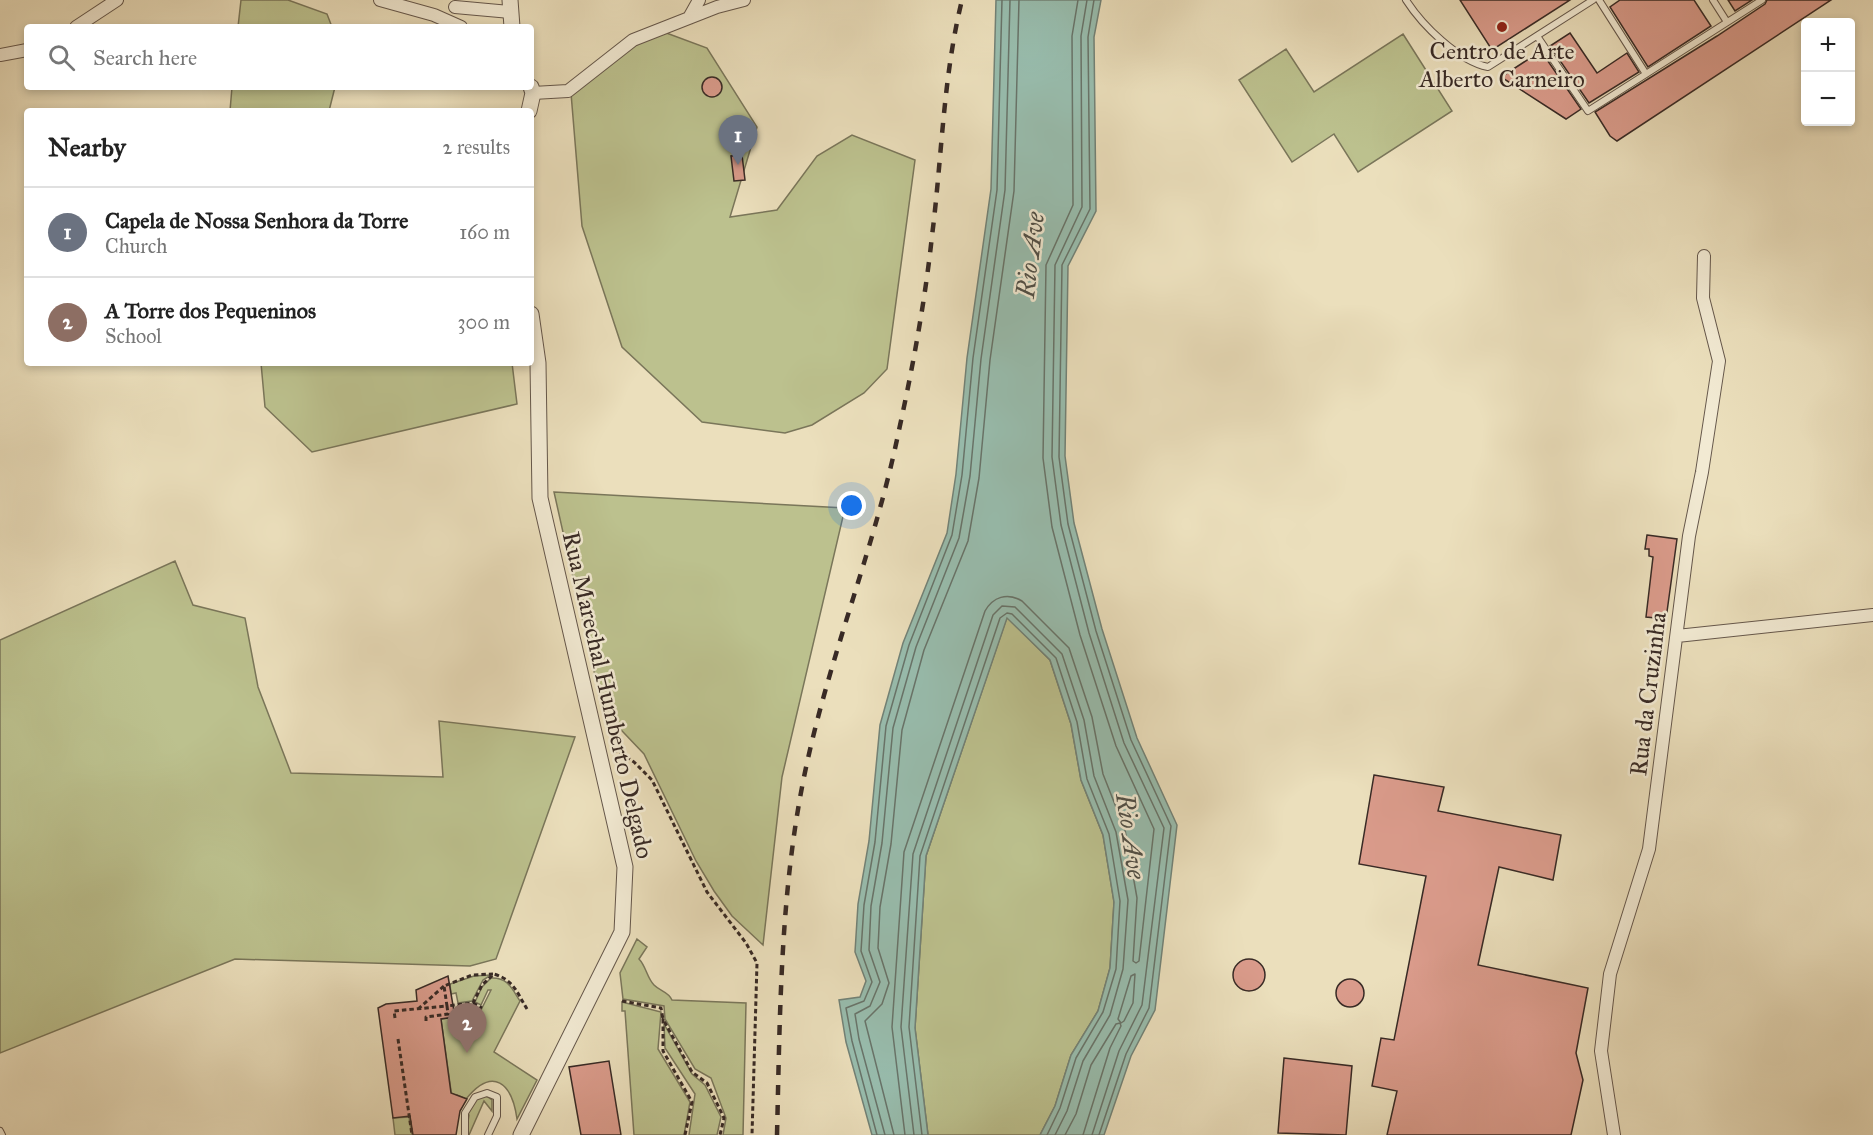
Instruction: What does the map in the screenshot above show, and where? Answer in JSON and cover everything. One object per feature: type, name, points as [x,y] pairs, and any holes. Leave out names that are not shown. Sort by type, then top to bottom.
[{"type":"street","points":[[81,24],[117,0]]},
{"type":"street","points":[[380,0],[434,15],[454,24]]},
{"type":"street","points":[[689,18],[699,0]]},
{"type":"street","points":[[529,108],[532,90],[568,91],[602,62],[633,40],[744,0]]},
{"type":"street","points":[[434,15],[460,3],[511,13]]},
{"type":"street","points":[[0,55],[24,51]]},
{"type":"street","name":"Rua da Cruzinha","points":[[1614,1135],[1601,1052],[1610,974],[1648,849],[1689,537],[1702,472],[1719,361],[1703,298],[1704,256]]},
{"type":"street","name":"Rua Marechal Humberto Delgado","points":[[521,1135],[622,932],[625,867],[540,498],[538,363],[534,335]]},
{"type":"street","points":[[1677,636],[1873,615]]},
{"type":"lane","points":[[1406,0],[1428,29],[1475,64],[1488,67],[1593,0]]},
{"type":"lane","points":[[1599,0],[1646,74]]},
{"type":"lane","points":[[1713,0],[1727,22]]},
{"type":"lane","points":[[1537,36],[1588,111],[1762,0]]},
{"type":"lane","points":[[465,1135],[465,1113],[475,1097],[487,1093],[497,1097],[499,1106],[488,1135]]},
{"type":"lane","points":[[0,1131],[2,1135]]},
{"type":"path","points":[[599,754],[617,751],[634,762],[652,780],[707,892],[746,944],[757,963],[752,1135]]},
{"type":"path","points":[[473,1003],[482,985],[495,974]]},
{"type":"path","points":[[418,1008],[444,986],[472,975],[495,974],[505,977],[515,986],[527,1009]]},
{"type":"path","points":[[426,1021],[426,1017],[448,1014],[444,986]]},
{"type":"path","points":[[622,1001],[661,1008],[663,1051],[692,1102],[686,1135]]},
{"type":"path","points":[[395,1018],[394,1011],[418,1008],[473,1003],[482,1008]]},
{"type":"path","points":[[663,1019],[692,1072],[706,1083],[724,1118],[720,1135]]},
{"type":"path","points":[[398,1039],[412,1135]]},
{"type":"green space","points":[[241,0],[288,0],[327,14],[331,24],[238,24]]},
{"type":"green space","points":[[661,31],[707,48],[757,127],[730,217],[777,210],[817,156],[852,135],[915,160],[887,369],[864,393],[812,425],[785,433],[702,422],[622,347],[582,226],[571,93],[603,64]]},
{"type":"green space","points":[[1403,34],[1452,111],[1358,172],[1334,134],[1292,162],[1239,80],[1286,49],[1314,92]]},
{"type":"green space","points":[[232,90],[334,90],[330,108],[230,108]]},
{"type":"green space","points":[[261,366],[512,366],[517,404],[312,452],[265,407]]},
{"type":"green space","points":[[554,492],[845,508],[782,777],[763,945],[732,916],[714,891],[696,861],[644,754],[603,711]]},
{"type":"green space","points":[[175,561],[193,605],[245,618],[258,687],[291,773],[443,777],[439,721],[575,737],[496,959],[470,966],[235,959],[0,1053],[0,640]]},
{"type":"green space","points":[[1007,617],[1050,660],[1071,724],[1081,780],[1103,835],[1114,902],[1110,968],[1098,1011],[1071,1055],[1055,1106],[1040,1135],[928,1135],[915,1028],[926,856]]},
{"type":"green space","points":[[637,939],[647,947],[639,959],[650,979],[672,1000],[746,1003],[743,1135],[723,1135],[726,1118],[711,1078],[695,1069],[665,1019],[664,1006],[623,999],[620,973]]},
{"type":"green space","points":[[491,975],[483,980],[472,1001],[458,1003],[456,993],[451,994],[450,984],[474,976]]},
{"type":"green space","points":[[491,978],[502,979],[506,982],[520,1001],[494,1052],[537,1080],[517,1119],[511,1096],[506,1088],[493,1081],[476,1089],[466,1099],[457,1095],[453,1105],[441,1019],[459,1016],[458,1006],[471,1004],[481,1010],[491,990],[488,990],[481,1005],[475,1002],[482,987]]},
{"type":"green space","points":[[622,1002],[661,1012],[658,1049],[690,1102],[684,1135],[634,1135],[625,1011],[622,1011]]},
{"type":"green space","points":[[664,1024],[692,1074],[705,1085],[721,1117],[717,1135],[689,1135],[695,1094],[665,1048]]},
{"type":"green space","points":[[485,1095],[492,1100],[492,1111],[484,1101],[469,1135],[466,1135],[469,1115],[467,1113],[474,1099]]},
{"type":"green space","points":[[409,1117],[412,1135],[395,1135],[393,1118]]},
{"type":"water","name":"Rio Ave","points":[[996,0],[1101,0],[1094,37],[1096,211],[1068,266],[1065,456],[1074,523],[1102,629],[1137,738],[1177,825],[1155,1010],[1131,1056],[1104,1135],[1040,1135],[1055,1106],[1071,1055],[1098,1011],[1110,968],[1114,902],[1103,835],[1081,780],[1071,724],[1050,660],[1007,618],[926,856],[915,1028],[928,1135],[872,1135],[846,1042],[839,1000],[860,997],[866,981],[855,952],[858,904],[869,841],[880,725],[903,643],[947,533],[956,474],[967,358],[991,189]]},
{"type":"building","name":"Centro de Arte Alberto Carneiro","points":[[1460,0],[1570,0],[1492,50]]},
{"type":"building","points":[[1620,0],[1694,0],[1711,26],[1648,67],[1610,7]]},
{"type":"building","points":[[1728,0],[1752,0],[1735,11]]},
{"type":"building","points":[[1767,0],[1831,0],[1617,141],[1610,136],[1595,112],[1765,4]]},
{"type":"building","points":[[1570,33],[1597,73],[1627,53],[1639,72],[1589,103],[1550,46]]},
{"type":"building","points":[[1541,51],[1581,109],[1566,119],[1501,77]]},
{"type":"building","points":[[708,77],[716,77],[722,83],[722,91],[716,97],[708,97],[702,91],[702,83]]},
{"type":"building","points":[[742,155],[745,180],[734,181],[731,156]]},
{"type":"building","points":[[1647,535],[1677,539],[1666,619],[1646,617],[1653,557],[1649,556],[1649,549],[1645,549]]},
{"type":"building","points":[[1374,775],[1444,787],[1438,811],[1561,835],[1553,880],[1499,867],[1478,965],[1588,988],[1576,1053],[1583,1080],[1571,1135],[1387,1135],[1397,1091],[1372,1086],[1381,1038],[1394,1040],[1426,876],[1359,864]]},
{"type":"building","points":[[1249,959],[1260,964],[1265,975],[1260,986],[1249,991],[1238,986],[1233,975],[1238,964]]},
{"type":"building","points":[[448,976],[455,1017],[441,1019],[451,1093],[467,1099],[460,1111],[456,1135],[413,1135],[410,1116],[393,1118],[378,1008],[386,1004],[417,1001],[416,990]]},
{"type":"building","points":[[1350,979],[1360,983],[1364,993],[1360,1003],[1350,1007],[1340,1003],[1336,993],[1340,983]]},
{"type":"building","points":[[1284,1058],[1352,1066],[1346,1135],[1278,1133]]},
{"type":"building","points":[[609,1061],[621,1135],[581,1135],[569,1067]]},
{"type":"railway","points":[[777,1135],[783,955],[796,821],[814,733],[889,474],[909,382],[926,285],[947,88],[962,0]]},
{"type":"place","name":"Centro de Arte Alberto Carneiro","points":[[1502,27]]},
{"type":"place","name":"Capela de Nossa Senhora da Torre","points":[[738,165]]},
{"type":"place","name":"A Torre dos Pequeninos","points":[[467,1053]]}]
